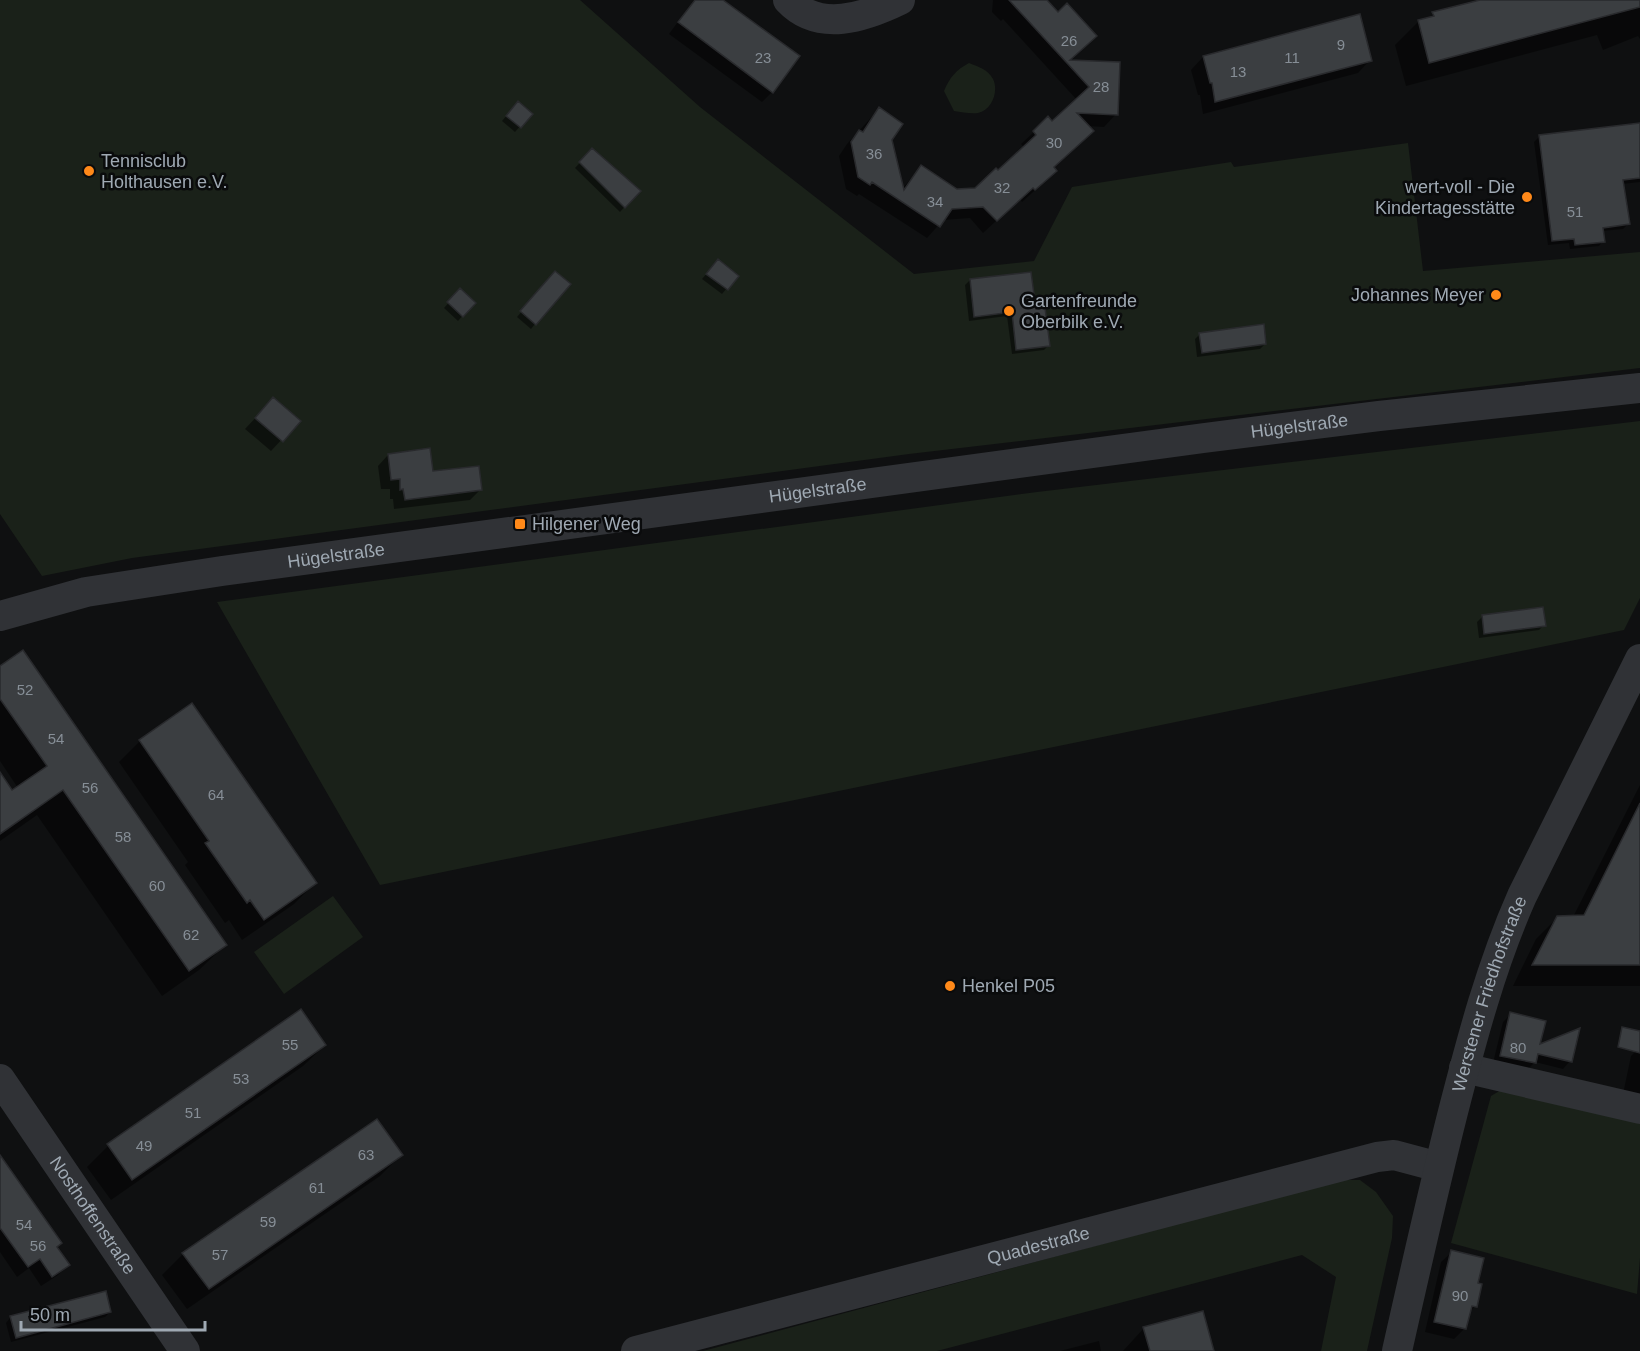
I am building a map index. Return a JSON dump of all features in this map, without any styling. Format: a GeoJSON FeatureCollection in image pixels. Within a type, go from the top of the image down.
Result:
{"type":"FeatureCollection","features":[{"type":"Feature","properties":{"kind":"street"},"geometry":{"type":"LineString","coordinates":[[788,0],[803,13],[836,20],[870,13],[900,0]]}},
{"type":"Feature","properties":{"kind":"street","name":"Hügelstraße"},"geometry":{"type":"LineString","coordinates":[[0,616],[101,589],[222,571],[1204,438],[1402,413],[1640,388]]}},
{"type":"Feature","properties":{"kind":"street","name":"Werstener Friedhofstraße"},"geometry":{"type":"LineString","coordinates":[[1397,1351],[1464,1068],[1505,934],[1640,659]]}},
{"type":"Feature","properties":{"kind":"street"},"geometry":{"type":"LineString","coordinates":[[1464,1068],[1640,1109]]}},
{"type":"Feature","properties":{"kind":"street","name":"Nosthoffenstraße"},"geometry":{"type":"LineString","coordinates":[[0,1080],[185,1351]]}},
{"type":"Feature","properties":{"kind":"street","name":"Quadestraße"},"geometry":{"type":"LineString","coordinates":[[636,1351],[1377,1157],[1394,1155],[1439,1167]]}},
{"type":"Feature","properties":{"kind":"shaded area"},"geometry":{"type":"Polygon","coordinates":[[[0,0],[580,0],[700,107],[914,274],[1034,261],[1072,187],[1231,162],[1234,167],[1408,143],[1423,271],[1640,252],[1640,368],[909,454],[132,558],[42,576],[0,514],[0,0]]]}},
{"type":"Feature","properties":{"kind":"shaded area"},"geometry":{"type":"Polygon","coordinates":[[[969,63],[985,71],[995,84],[993,99],[987,108],[978,113],[954,111],[944,91],[954,74],[969,63]]]}},
{"type":"Feature","properties":{"kind":"shaded area"},"geometry":{"type":"Polygon","coordinates":[[[1640,421],[1640,598],[1624,630],[380,885],[217,602],[1037,492],[1640,421]]]}},
{"type":"Feature","properties":{"kind":"shaded area"},"geometry":{"type":"Polygon","coordinates":[[[333,896],[363,937],[284,994],[254,952],[333,896]]]}},
{"type":"Feature","properties":{"kind":"shaded area"},"geometry":{"type":"Polygon","coordinates":[[[1501,1090],[1640,1122],[1640,1258],[1637,1294],[1451,1243],[1491,1096],[1501,1090]]]}},
{"type":"Feature","properties":{"kind":"shaded area"},"geometry":{"type":"Polygon","coordinates":[[[1341,1180],[1360,1180],[1376,1192],[1393,1216],[1392,1238],[1367,1351],[1321,1351],[1336,1277],[1302,1255],[937,1351],[703,1351],[1341,1180]]]}},
{"type":"Feature","properties":{"kind":"building"},"geometry":{"type":"Polygon","coordinates":[[[695,0],[723,0],[800,56],[773,93],[678,22],[695,0]]]}},
{"type":"Feature","properties":{"kind":"building"},"geometry":{"type":"Polygon","coordinates":[[[1009,0],[1047,0],[1058,12],[1067,3],[1097,36],[1070,60],[1120,62],[1118,115],[1077,113],[1094,131],[1054,167],[1057,171],[1035,190],[1033,188],[997,221],[983,207],[952,209],[940,227],[872,182],[870,185],[858,177],[851,142],[859,130],[863,132],[879,107],[903,124],[892,140],[904,190],[921,165],[957,189],[975,188],[996,168],[998,170],[1036,135],[1033,131],[1048,116],[1052,121],[1089,87],[1009,0]]]}},
{"type":"Feature","properties":{"kind":"building"},"geometry":{"type":"Polygon","coordinates":[[[1480,0],[1640,0],[1640,7],[1429,63],[1418,20],[1434,16],[1432,12],[1480,0]]]}},
{"type":"Feature","properties":{"kind":"building"},"geometry":{"type":"Polygon","coordinates":[[[1360,14],[1372,61],[1215,102],[1212,83],[1210,83],[1203,56],[1360,14]]]}},
{"type":"Feature","properties":{"kind":"building"},"geometry":{"type":"Polygon","coordinates":[[[518,101],[533,114],[521,128],[506,116],[518,101]]]}},
{"type":"Feature","properties":{"kind":"building"},"geometry":{"type":"Polygon","coordinates":[[[1640,123],[1640,178],[1623,180],[1630,224],[1603,228],[1605,242],[1575,245],[1574,239],[1552,241],[1539,135],[1640,123]]]}},
{"type":"Feature","properties":{"kind":"building"},"geometry":{"type":"Polygon","coordinates":[[[592,148],[641,191],[625,208],[579,162],[592,148]]]}},
{"type":"Feature","properties":{"kind":"building"},"geometry":{"type":"Polygon","coordinates":[[[718,259],[739,276],[728,290],[706,274],[718,259]]]}},
{"type":"Feature","properties":{"kind":"building"},"geometry":{"type":"Polygon","coordinates":[[[555,271],[571,284],[536,325],[520,311],[555,271]]]}},
{"type":"Feature","properties":{"kind":"building","name":"Gartenfreunde Oberbilk e.V."},"geometry":{"type":"Polygon","coordinates":[[[1031,272],[1036,309],[1045,308],[1050,346],[1016,350],[1012,312],[974,317],[970,279],[1031,272]]]}},
{"type":"Feature","properties":{"kind":"building"},"geometry":{"type":"Polygon","coordinates":[[[460,288],[476,303],[463,317],[447,302],[460,288]]]}},
{"type":"Feature","properties":{"kind":"building"},"geometry":{"type":"Polygon","coordinates":[[[1264,324],[1266,344],[1202,353],[1199,333],[1264,324]]]}},
{"type":"Feature","properties":{"kind":"building"},"geometry":{"type":"Polygon","coordinates":[[[273,397],[301,421],[283,442],[255,418],[273,397]]]}},
{"type":"Feature","properties":{"kind":"building"},"geometry":{"type":"Polygon","coordinates":[[[430,448],[433,471],[479,466],[482,490],[405,500],[403,489],[400,490],[400,479],[391,480],[388,454],[430,448]]]}},
{"type":"Feature","properties":{"kind":"building"},"geometry":{"type":"Polygon","coordinates":[[[1543,607],[1546,626],[1484,634],[1482,615],[1543,607]]]}},
{"type":"Feature","properties":{"kind":"building"},"geometry":{"type":"Polygon","coordinates":[[[23,650],[227,945],[189,971],[63,790],[0,834],[0,772],[12,790],[47,766],[0,699],[0,666],[23,650]]]}},
{"type":"Feature","properties":{"kind":"building"},"geometry":{"type":"Polygon","coordinates":[[[192,703],[317,883],[264,920],[250,900],[247,903],[205,843],[209,841],[139,740],[192,703]]]}},
{"type":"Feature","properties":{"kind":"building"},"geometry":{"type":"Polygon","coordinates":[[[1640,803],[1640,965],[1532,965],[1557,916],[1584,915],[1640,803]]]}},
{"type":"Feature","properties":{"kind":"building"},"geometry":{"type":"Polygon","coordinates":[[[301,1009],[326,1045],[132,1180],[107,1144],[301,1009]]]}},
{"type":"Feature","properties":{"kind":"building"},"geometry":{"type":"Polygon","coordinates":[[[1510,1012],[1546,1021],[1540,1044],[1580,1028],[1572,1062],[1538,1054],[1536,1063],[1500,1056],[1510,1012]]]}},
{"type":"Feature","properties":{"kind":"building"},"geometry":{"type":"Polygon","coordinates":[[[1622,1027],[1640,1031],[1640,1053],[1618,1047],[1622,1027]]]}},
{"type":"Feature","properties":{"kind":"building"},"geometry":{"type":"Polygon","coordinates":[[[377,1119],[403,1155],[209,1289],[182,1253],[377,1119]]]}},
{"type":"Feature","properties":{"kind":"building"},"geometry":{"type":"Polygon","coordinates":[[[0,1155],[62,1243],[57,1247],[70,1265],[52,1277],[40,1259],[28,1267],[0,1228],[0,1155]]]}},
{"type":"Feature","properties":{"kind":"building"},"geometry":{"type":"Polygon","coordinates":[[[1451,1250],[1484,1258],[1478,1283],[1482,1284],[1477,1307],[1472,1306],[1466,1329],[1434,1322],[1451,1250]]]}},
{"type":"Feature","properties":{"kind":"building"},"geometry":{"type":"Polygon","coordinates":[[[106,1291],[111,1312],[16,1338],[10,1316],[106,1291]]]}},
{"type":"Feature","properties":{"kind":"building"},"geometry":{"type":"Polygon","coordinates":[[[1203,1311],[1214,1351],[1150,1351],[1143,1327],[1203,1311]]]}},
{"type":"Feature","properties":{"kind":"place","name":"Tennisclub Holthausen e.V."},"geometry":{"type":"Point","coordinates":[89,171]}},
{"type":"Feature","properties":{"kind":"place","name":"wert-voll - Die Kindertagesstätte"},"geometry":{"type":"Point","coordinates":[1527,197]}},
{"type":"Feature","properties":{"kind":"place","name":"Johannes Meyer"},"geometry":{"type":"Point","coordinates":[1496,295]}},
{"type":"Feature","properties":{"kind":"place","name":"Gartenfreunde Oberbilk e.V."},"geometry":{"type":"Point","coordinates":[1009,311]}},
{"type":"Feature","properties":{"kind":"place","name":"Hilgener Weg"},"geometry":{"type":"Point","coordinates":[520,524]}},
{"type":"Feature","properties":{"kind":"place","name":"Henkel P05"},"geometry":{"type":"Point","coordinates":[950,986]}}]}
